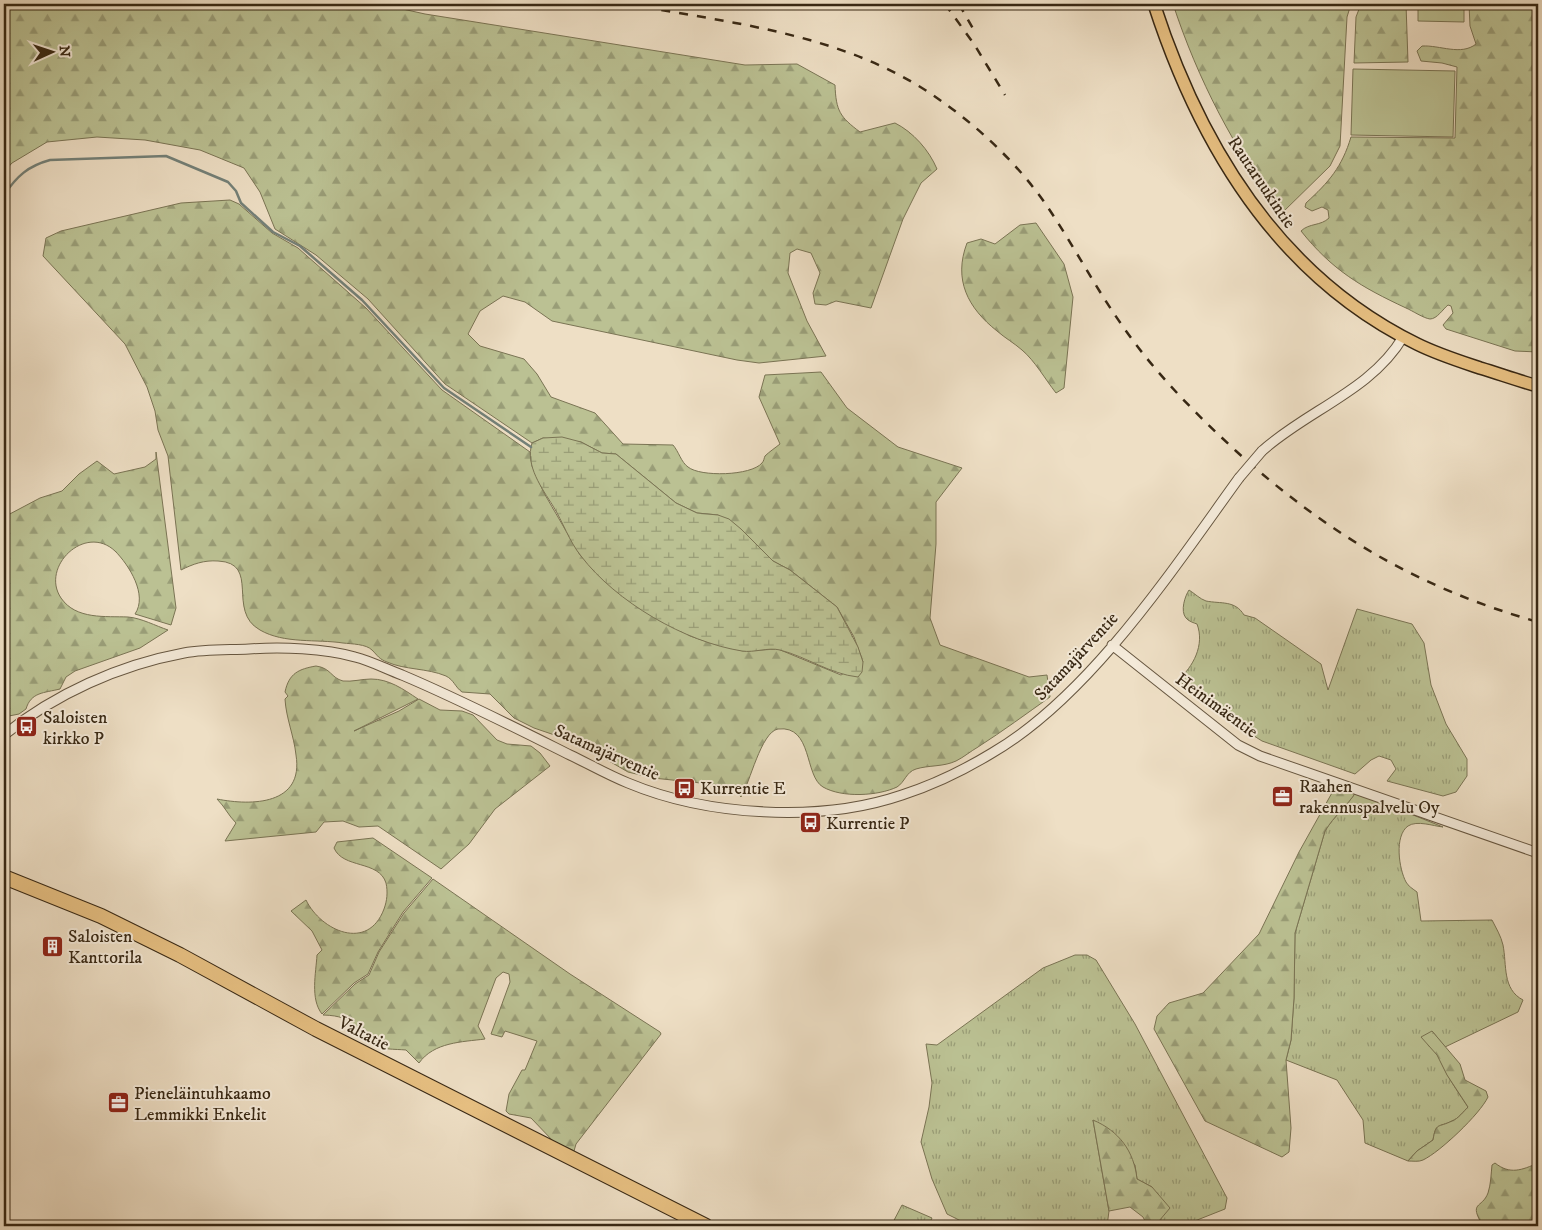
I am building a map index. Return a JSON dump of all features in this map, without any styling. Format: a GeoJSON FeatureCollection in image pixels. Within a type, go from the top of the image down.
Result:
{"type":"FeatureCollection","features":[{"type":"Feature","properties":{"kind":"highway","name":"Valtatie"},"geometry":{"type":"LineString","coordinates":[[4,877],[101,916],[180,955],[333,1038],[706,1226]]}},
{"type":"Feature","properties":{"kind":"main road","name":"Rautaruukintie"},"geometry":{"type":"LineString","coordinates":[[1154,4],[1170,49],[1198,112],[1232,176],[1257,213],[1301,263],[1334,292],[1403,337],[1470,364],[1538,386]]}},
{"type":"Feature","properties":{"kind":"street","name":"Satamajärventie"},"geometry":{"type":"LineString","coordinates":[[4,735],[43,707],[75,689],[135,666],[185,653],[284,647],[354,656],[435,689],[628,783],[667,796],[707,805],[756,811],[810,811],[849,808],[899,796],[936,782],[994,752],[1064,698],[1112,646],[1173,569],[1239,478],[1262,450],[1282,432],[1370,376],[1392,355],[1403,337]]}},
{"type":"Feature","properties":{"kind":"street","name":"Heinimäentie"},"geometry":{"type":"LineString","coordinates":[[1112,646],[1238,745],[1260,756],[1538,853]]}},
{"type":"Feature","properties":{"kind":"green space"},"geometry":{"type":"Polygon","coordinates":[[[4,4],[380,4],[425,14],[745,65],[797,64],[835,85],[840,113],[860,132],[895,123],[902,127],[920,142],[930,155],[937,169],[921,183],[903,219],[871,308],[836,301],[826,305],[815,304],[813,293],[820,273],[811,253],[797,249],[790,253],[788,273],[807,321],[826,356],[759,363],[737,360],[552,321],[525,302],[503,296],[480,311],[468,334],[480,346],[524,359],[537,374],[551,397],[595,413],[623,444],[673,445],[688,467],[714,474],[737,473],[756,467],[763,462],[765,456],[780,444],[759,397],[765,375],[821,372],[847,408],[898,447],[962,468],[936,502],[936,544],[930,618],[940,645],[1029,677],[1047,675],[1050,697],[959,759],[951,763],[913,770],[897,787],[870,794],[840,793],[823,787],[813,773],[803,743],[797,735],[789,730],[778,729],[772,732],[761,748],[741,797],[734,790],[720,785],[653,778],[628,772],[578,743],[534,728],[514,718],[490,694],[462,692],[446,676],[394,665],[382,660],[366,647],[333,642],[290,639],[260,630],[250,622],[245,611],[241,579],[238,570],[231,564],[208,561],[194,564],[181,570],[168,456],[158,430],[155,411],[147,387],[125,344],[43,256],[46,238],[61,231],[181,203],[230,200],[239,204],[272,233],[298,248],[366,308],[442,390],[530,452],[532,466],[544,493],[580,555],[667,623],[690,636],[743,651],[778,649],[841,675],[863,662],[854,637],[837,607],[790,570],[773,561],[718,515],[697,513],[676,503],[616,454],[602,453],[581,442],[543,438],[532,443],[445,384],[368,299],[316,255],[275,229],[260,192],[244,168],[200,150],[145,140],[97,137],[47,142],[12,163],[4,172],[4,4]]]}},
{"type":"Feature","properties":{"kind":"green space"},"geometry":{"type":"Polygon","coordinates":[[[1173,4],[1351,4],[1347,17],[1340,146],[1330,166],[1282,213],[1248,164],[1219,113],[1194,60],[1173,4]]]}},
{"type":"Feature","properties":{"kind":"green space"},"geometry":{"type":"Polygon","coordinates":[[[1361,4],[1406,4],[1408,62],[1354,63],[1356,17],[1361,4]]]}},
{"type":"Feature","properties":{"kind":"green space"},"geometry":{"type":"Polygon","coordinates":[[[1418,4],[1464,4],[1464,22],[1418,21],[1418,4]]]}},
{"type":"Feature","properties":{"kind":"green space"},"geometry":{"type":"Polygon","coordinates":[[[1469,4],[1538,4],[1538,352],[1515,351],[1446,329],[1443,325],[1453,313],[1451,306],[1448,305],[1433,319],[1421,316],[1361,285],[1348,276],[1324,257],[1301,231],[1329,218],[1328,210],[1322,207],[1312,211],[1305,207],[1306,203],[1339,166],[1351,137],[1455,138],[1457,67],[1421,61],[1417,51],[1422,46],[1457,50],[1476,44],[1470,26],[1469,4]]]}},
{"type":"Feature","properties":{"kind":"green space"},"geometry":{"type":"Polygon","coordinates":[[[1353,69],[1455,71],[1453,137],[1351,135],[1353,69]]]}},
{"type":"Feature","properties":{"kind":"green space"},"geometry":{"type":"Polygon","coordinates":[[[1036,223],[1064,264],[1073,297],[1064,388],[1056,393],[1027,354],[997,331],[978,313],[971,303],[963,281],[963,256],[967,243],[981,239],[995,244],[1020,225],[1036,223]]]}},
{"type":"Feature","properties":{"kind":"green space"},"geometry":{"type":"Polygon","coordinates":[[[562,437],[581,442],[602,453],[616,454],[676,503],[697,513],[718,515],[729,519],[773,561],[790,570],[837,607],[858,647],[863,662],[862,672],[858,677],[848,675],[780,650],[742,651],[720,646],[675,629],[632,604],[596,573],[581,556],[536,476],[530,452],[532,443],[543,438],[562,437]]]}},
{"type":"Feature","properties":{"kind":"green space"},"geometry":{"type":"Polygon","coordinates":[[[156,452],[176,608],[171,625],[135,614],[139,598],[138,589],[131,572],[115,551],[103,544],[91,542],[79,545],[69,552],[61,562],[56,574],[56,586],[61,598],[67,605],[83,613],[143,620],[168,630],[140,648],[75,671],[66,677],[60,689],[35,696],[28,703],[26,709],[19,714],[4,717],[4,497],[6,516],[40,498],[62,491],[79,474],[97,461],[114,474],[145,467],[156,459],[156,452]]]}},
{"type":"Feature","properties":{"kind":"green space"},"geometry":{"type":"Polygon","coordinates":[[[1189,590],[1206,601],[1236,607],[1244,615],[1255,618],[1321,664],[1328,690],[1357,609],[1412,624],[1424,643],[1431,685],[1446,724],[1467,759],[1467,776],[1456,792],[1443,796],[1387,781],[1396,769],[1391,760],[1379,756],[1371,760],[1355,774],[1262,741],[1226,718],[1178,680],[1193,662],[1200,640],[1197,624],[1187,619],[1183,612],[1189,590]]]}},
{"type":"Feature","properties":{"kind":"green space"},"geometry":{"type":"Polygon","coordinates":[[[316,666],[325,669],[343,681],[378,679],[396,685],[418,699],[354,731],[399,711],[419,699],[440,710],[462,711],[473,715],[497,740],[507,744],[531,746],[540,753],[550,766],[495,809],[469,844],[441,869],[378,826],[359,827],[343,821],[324,822],[316,832],[225,841],[236,823],[217,799],[245,802],[259,801],[284,793],[292,784],[296,772],[296,755],[285,699],[288,696],[285,692],[292,676],[300,671],[316,666]]]}},
{"type":"Feature","properties":{"kind":"green space"},"geometry":{"type":"Polygon","coordinates":[[[1333,791],[1356,792],[1325,831],[1295,933],[1294,998],[1291,1040],[1286,1060],[1291,1128],[1289,1152],[1282,1157],[1205,1121],[1154,1029],[1157,1016],[1169,1003],[1203,993],[1259,934],[1299,852],[1333,791]]]}},
{"type":"Feature","properties":{"kind":"green space"},"geometry":{"type":"Polygon","coordinates":[[[1356,792],[1443,827],[1420,823],[1412,824],[1404,831],[1399,845],[1401,869],[1407,883],[1417,892],[1421,921],[1492,920],[1503,945],[1508,983],[1516,995],[1523,1000],[1518,1012],[1445,1047],[1432,1031],[1441,1062],[1450,1080],[1468,1107],[1456,1119],[1438,1126],[1433,1140],[1417,1151],[1408,1161],[1365,1143],[1363,1120],[1337,1080],[1286,1060],[1291,1040],[1294,998],[1295,933],[1325,831],[1356,792]]]}},
{"type":"Feature","properties":{"kind":"green space"},"geometry":{"type":"Polygon","coordinates":[[[373,838],[432,878],[403,912],[378,952],[368,974],[354,983],[322,1014],[316,1001],[315,986],[317,955],[322,950],[312,931],[291,911],[306,900],[322,921],[333,928],[345,932],[356,933],[367,930],[377,922],[384,909],[387,896],[386,883],[382,876],[369,867],[345,859],[334,848],[337,842],[373,838]]]}},
{"type":"Feature","properties":{"kind":"green space"},"geometry":{"type":"Polygon","coordinates":[[[433,879],[570,974],[660,1032],[661,1034],[576,1144],[574,1151],[553,1141],[531,1118],[509,1114],[506,1111],[509,1094],[522,1070],[525,1070],[537,1041],[505,1031],[502,1037],[491,1034],[510,982],[509,974],[503,972],[496,978],[478,1026],[485,1039],[458,1042],[440,1047],[425,1056],[419,1063],[406,1050],[384,1048],[371,1044],[348,1021],[342,1018],[323,1015],[355,984],[369,975],[379,952],[404,913],[433,879]]]}},
{"type":"Feature","properties":{"kind":"green space"},"geometry":{"type":"Polygon","coordinates":[[[1075,955],[1087,955],[1096,960],[1135,1024],[1227,1198],[1225,1209],[1182,1226],[1147,1226],[1160,1219],[1152,1187],[1137,1179],[1135,1165],[1093,1120],[1109,1211],[1107,1226],[971,1226],[947,1214],[932,1179],[921,1142],[932,1083],[926,1044],[937,1045],[1043,968],[1075,955]]]}},
{"type":"Feature","properties":{"kind":"green space"},"geometry":{"type":"Polygon","coordinates":[[[1432,1031],[1460,1064],[1465,1080],[1486,1091],[1488,1097],[1477,1113],[1439,1149],[1421,1161],[1408,1161],[1417,1151],[1433,1140],[1438,1126],[1456,1119],[1468,1107],[1447,1075],[1437,1055],[1421,1037],[1432,1031]]]}},
{"type":"Feature","properties":{"kind":"green space"},"geometry":{"type":"Polygon","coordinates":[[[1093,1120],[1118,1136],[1133,1160],[1137,1179],[1152,1187],[1170,1208],[1159,1221],[1147,1225],[1143,1217],[1130,1207],[1109,1211],[1093,1120]]]}},
{"type":"Feature","properties":{"kind":"green space"},"geometry":{"type":"Polygon","coordinates":[[[1495,1163],[1506,1169],[1516,1170],[1538,1163],[1538,1226],[1483,1226],[1476,1209],[1488,1193],[1492,1165],[1495,1163]]]}},
{"type":"Feature","properties":{"kind":"green space"},"geometry":{"type":"Polygon","coordinates":[[[902,1205],[932,1218],[928,1226],[891,1226],[902,1205]]]}},
{"type":"Feature","properties":{"kind":"waterway"},"geometry":{"type":"LineString","coordinates":[[4,195],[14,182],[29,169],[50,160],[166,156],[228,182],[236,191],[241,203],[273,232],[300,246],[362,300],[444,388],[531,447]]}},
{"type":"Feature","properties":{"kind":"railway"},"geometry":{"type":"LineString","coordinates":[[626,4],[747,25],[827,45],[865,59],[902,76],[937,98],[968,121],[1011,161],[1047,206],[1104,298],[1136,345],[1206,422],[1270,481],[1340,533],[1414,575],[1453,593],[1538,622]]}},
{"type":"Feature","properties":{"kind":"railway"},"geometry":{"type":"LineString","coordinates":[[945,4],[974,44],[1005,95]]}},
{"type":"Feature","properties":{"kind":"railway"},"geometry":{"type":"LineString","coordinates":[[959,4],[976,34]]}},
{"type":"Feature","properties":{"kind":"place","name":"Saloisten kirkko P"},"geometry":{"type":"Point","coordinates":[27,727]}},
{"type":"Feature","properties":{"kind":"place","name":"Kurrentie E"},"geometry":{"type":"Point","coordinates":[684,788]}},
{"type":"Feature","properties":{"kind":"place","name":"Raahen rakennuspalvelu Oy"},"geometry":{"type":"Point","coordinates":[1283,796]}},
{"type":"Feature","properties":{"kind":"place","name":"Kurrentie P"},"geometry":{"type":"Point","coordinates":[810,823]}},
{"type":"Feature","properties":{"kind":"place","name":"Saloisten Kanttorila"},"geometry":{"type":"Point","coordinates":[52,946]}},
{"type":"Feature","properties":{"kind":"place","name":"Pieneläintuhkaamo Lemmikki Enkelit"},"geometry":{"type":"Point","coordinates":[118,1103]}}]}
